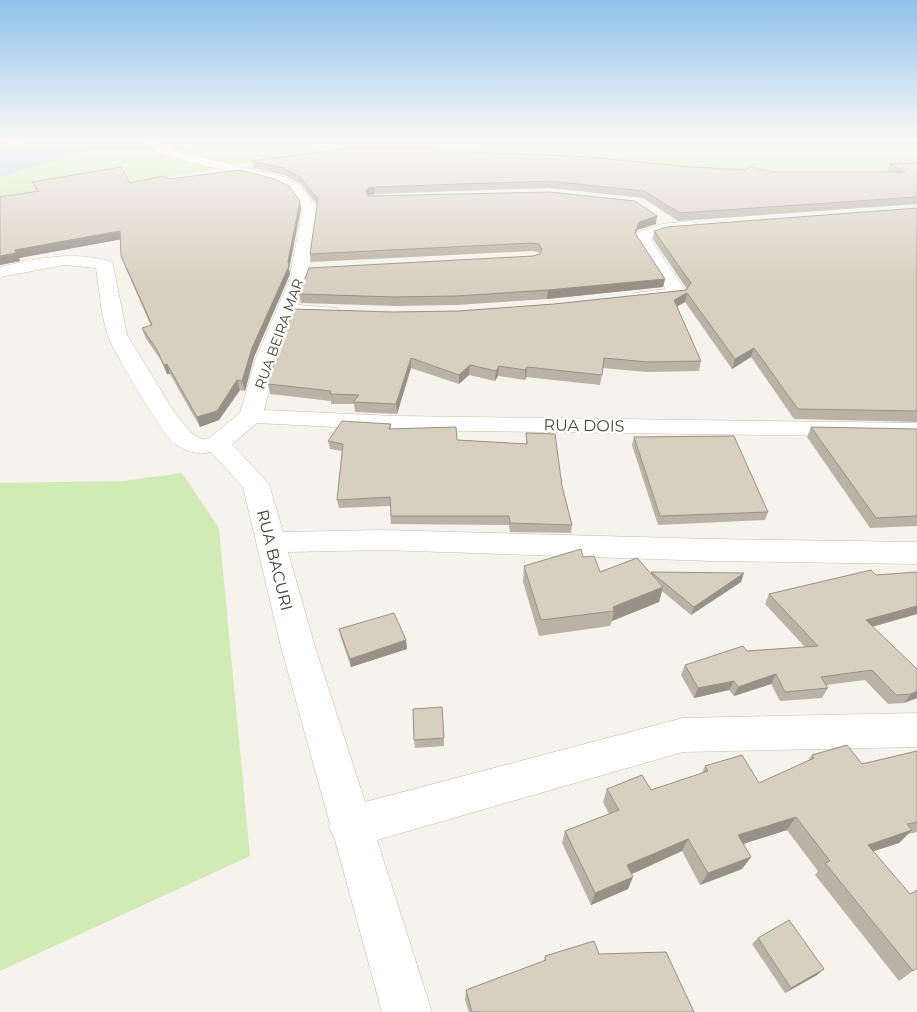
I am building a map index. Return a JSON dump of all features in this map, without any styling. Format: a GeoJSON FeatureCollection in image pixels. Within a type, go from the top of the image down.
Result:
{"type":"FeatureCollection","features":[{"type":"Feature","properties":{"kind":"street","name":"RUA BEIRA MAR"},"geometry":{"type":"LineString","coordinates":[[251,416],[267,358],[301,274],[300,270],[310,208],[294,188]]}},
{"type":"Feature","properties":{"kind":"street"},"geometry":{"type":"LineString","coordinates":[[659,218],[675,228]]}},
{"type":"Feature","properties":{"kind":"street"},"geometry":{"type":"LineString","coordinates":[[621,299],[678,293],[643,240],[644,235],[675,228],[703,225]]}},
{"type":"Feature","properties":{"kind":"street"},"geometry":{"type":"LineString","coordinates":[[0,272],[69,260],[90,260],[104,265],[117,335],[163,413],[182,438],[199,447],[218,444],[251,416]]}},
{"type":"Feature","properties":{"kind":"street"},"geometry":{"type":"LineString","coordinates":[[300,270],[318,269]]}},
{"type":"Feature","properties":{"kind":"street"},"geometry":{"type":"LineString","coordinates":[[287,310],[352,312]]}},
{"type":"Feature","properties":{"kind":"street","name":"RUA DOIS"},"geometry":{"type":"LineString","coordinates":[[251,416],[395,423],[917,430]]}},
{"type":"Feature","properties":{"kind":"street","name":"RUA BACURI"},"geometry":{"type":"LineString","coordinates":[[218,444],[256,484],[298,647],[350,827],[407,1012]]}},
{"type":"Feature","properties":{"kind":"street"},"geometry":{"type":"LineString","coordinates":[[271,542],[383,540],[712,550],[917,553]]}},
{"type":"Feature","properties":{"kind":"street"},"geometry":{"type":"LineString","coordinates":[[350,827],[683,734],[917,730]]}},
{"type":"Feature","properties":{"kind":"green space"},"geometry":{"type":"Polygon","coordinates":[[[0,188],[111,188],[69,196],[0,220],[0,188]]]}},
{"type":"Feature","properties":{"kind":"green space"},"geometry":{"type":"Polygon","coordinates":[[[182,473],[219,528],[250,856],[0,971],[0,483],[123,481],[182,473]]]}},
{"type":"Feature","properties":{"kind":"building"},"geometry":{"type":"Polygon","coordinates":[[[37,188],[291,188],[300,201],[288,261],[289,266],[252,348],[242,381],[237,380],[217,411],[197,417],[167,364],[164,365],[157,350],[142,328],[152,325],[121,256],[120,231],[15,250],[16,253],[0,256],[0,197],[39,191],[37,188]]]}},
{"type":"Feature","properties":{"kind":"building"},"geometry":{"type":"Polygon","coordinates":[[[309,188],[369,188],[366,191],[368,196],[550,192],[635,201],[657,216],[639,222],[635,233],[665,279],[457,296],[394,297],[299,294],[309,268],[533,256],[540,254],[542,249],[539,244],[532,243],[310,254],[318,199],[309,188]]]}},
{"type":"Feature","properties":{"kind":"building"},"geometry":{"type":"Polygon","coordinates":[[[618,188],[917,188],[917,197],[680,213],[644,191],[618,188]]]}},
{"type":"Feature","properties":{"kind":"building"},"geometry":{"type":"Polygon","coordinates":[[[917,208],[917,411],[798,409],[754,348],[735,359],[687,293],[674,300],[701,361],[648,362],[604,358],[602,375],[527,367],[525,370],[499,366],[496,371],[470,365],[459,375],[411,358],[396,404],[353,402],[359,395],[330,394],[331,391],[268,384],[278,349],[294,309],[393,312],[459,311],[554,304],[686,290],[691,283],[654,231],[666,227],[917,208]]]}},
{"type":"Feature","properties":{"kind":"building"},"geometry":{"type":"Polygon","coordinates":[[[342,421],[391,424],[389,429],[456,427],[457,440],[527,444],[526,433],[555,434],[562,486],[572,525],[510,523],[509,516],[391,516],[390,497],[337,500],[343,444],[328,441],[342,421]]]}},
{"type":"Feature","properties":{"kind":"building"},"geometry":{"type":"Polygon","coordinates":[[[811,427],[917,429],[917,516],[876,518],[811,427]]]}},
{"type":"Feature","properties":{"kind":"building"},"geometry":{"type":"Polygon","coordinates":[[[734,436],[768,512],[660,516],[634,437],[734,436]]]}},
{"type":"Feature","properties":{"kind":"building"},"geometry":{"type":"Polygon","coordinates":[[[581,549],[583,557],[594,556],[600,572],[637,558],[663,587],[613,607],[614,611],[541,620],[524,566],[581,549]]]}},
{"type":"Feature","properties":{"kind":"building"},"geometry":{"type":"Polygon","coordinates":[[[871,570],[876,575],[917,572],[917,606],[866,620],[917,669],[917,691],[911,694],[896,695],[872,670],[821,677],[828,688],[785,692],[776,674],[738,687],[734,681],[698,688],[685,665],[743,646],[747,651],[818,646],[769,594],[871,570]]]}},
{"type":"Feature","properties":{"kind":"building"},"geometry":{"type":"Polygon","coordinates":[[[651,572],[744,573],[694,607],[651,572]]]}},
{"type":"Feature","properties":{"kind":"building"},"geometry":{"type":"Polygon","coordinates":[[[394,613],[406,640],[350,659],[339,629],[394,613]]]}},
{"type":"Feature","properties":{"kind":"building"},"geometry":{"type":"Polygon","coordinates":[[[442,707],[444,738],[414,740],[413,709],[442,707]]]}},
{"type":"Feature","properties":{"kind":"building"},"geometry":{"type":"Polygon","coordinates":[[[847,745],[862,764],[917,751],[917,822],[907,824],[912,830],[868,845],[910,894],[917,890],[917,968],[913,971],[825,863],[830,861],[796,817],[738,835],[751,857],[708,873],[688,839],[627,865],[633,877],[595,893],[565,831],[619,810],[607,789],[642,775],[651,790],[708,771],[705,766],[742,755],[759,783],[814,758],[812,755],[847,745]]]}},
{"type":"Feature","properties":{"kind":"building"},"geometry":{"type":"Polygon","coordinates":[[[789,920],[824,969],[791,988],[758,938],[789,920]]]}},
{"type":"Feature","properties":{"kind":"building"},"geometry":{"type":"Polygon","coordinates":[[[594,941],[599,954],[666,952],[694,1012],[472,1012],[466,990],[546,960],[545,956],[594,941]]]}}]}
